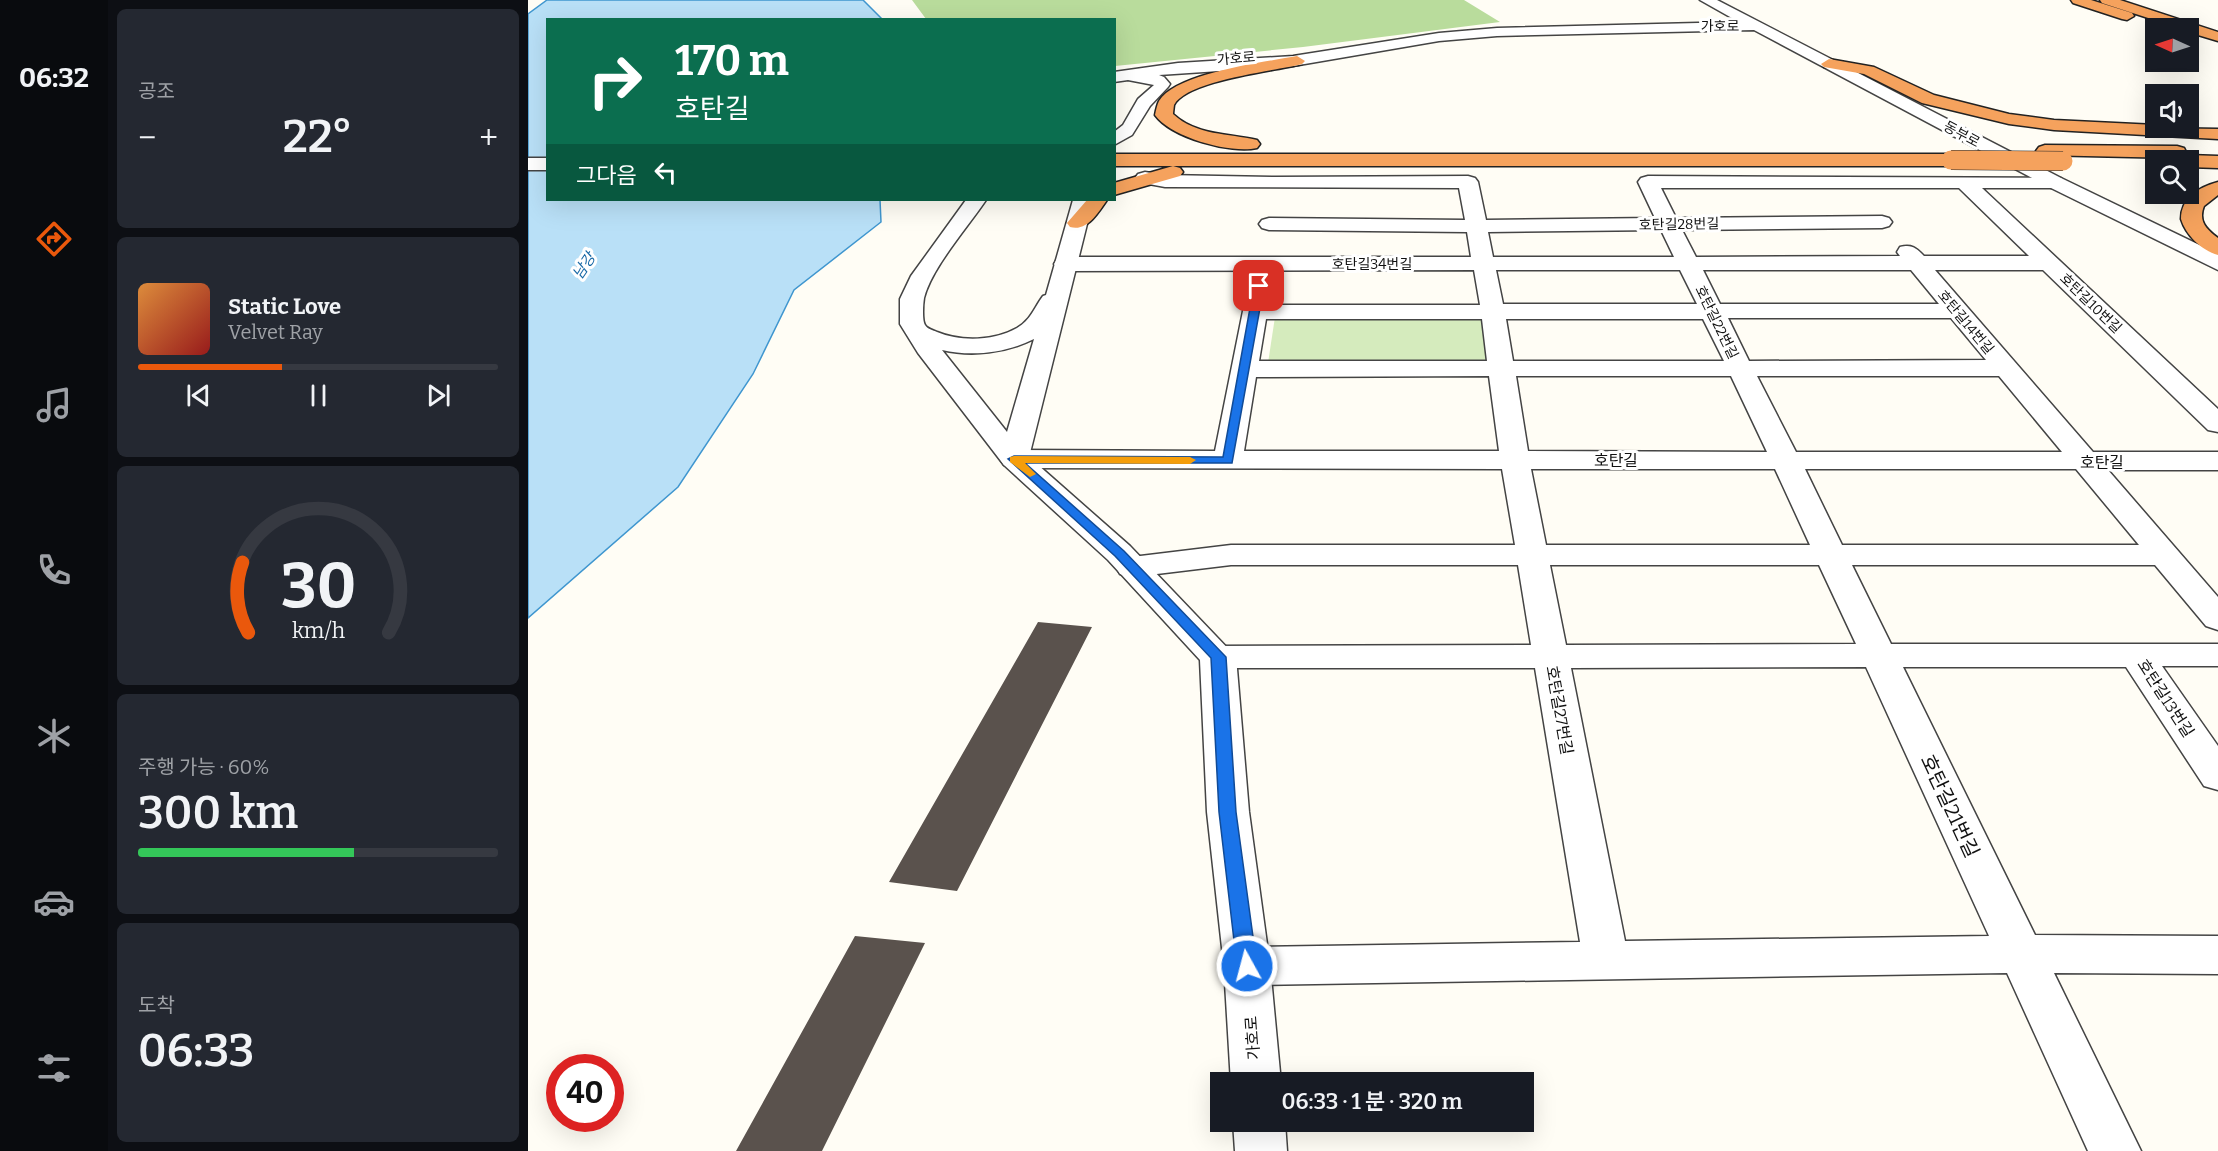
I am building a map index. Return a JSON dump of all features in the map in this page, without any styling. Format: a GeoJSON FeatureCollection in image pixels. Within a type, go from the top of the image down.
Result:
{"type":"FeatureCollection","features":[{"type":"Feature","properties":{"kind":"highway"},"geometry":{"type":"LineString","coordinates":[[2078,0],[2145,22]]}},
{"type":"Feature","properties":{"kind":"highway"},"geometry":{"type":"LineString","coordinates":[[2107,0],[2218,37]]}},
{"type":"Feature","properties":{"kind":"highway"},"geometry":{"type":"LineString","coordinates":[[2151,0],[2200,16]]}},
{"type":"Feature","properties":{"kind":"highway"},"geometry":{"type":"LineString","coordinates":[[2199,40],[2218,46]]}},
{"type":"Feature","properties":{"kind":"highway"},"geometry":{"type":"LineString","coordinates":[[1297,61],[1198,83],[1178,92],[1166,103],[1164,116],[1172,125],[1189,133],[1220,139],[1415,156]]}},
{"type":"Feature","properties":{"kind":"highway"},"geometry":{"type":"LineString","coordinates":[[1829,64],[1868,70],[1928,99],[2009,119],[2054,125],[2218,134]]}},
{"type":"Feature","properties":{"kind":"highway"},"geometry":{"type":"LineString","coordinates":[[1116,152],[1415,156]]}},
{"type":"Feature","properties":{"kind":"highway"},"geometry":{"type":"LineString","coordinates":[[1116,160],[1415,156],[1943,155],[2045,152],[2218,153]]}},
{"type":"Feature","properties":{"kind":"highway"},"geometry":{"type":"LineString","coordinates":[[1943,155],[2063,161],[2145,161]]}},
{"type":"Feature","properties":{"kind":"highway"},"geometry":{"type":"LineString","coordinates":[[1116,188],[1145,178],[1211,166],[1415,156]]}},
{"type":"Feature","properties":{"kind":"highway"},"geometry":{"type":"LineString","coordinates":[[2199,161],[2218,162]]}},
{"type":"Feature","properties":{"kind":"highway"},"geometry":{"type":"LineString","coordinates":[[2218,189],[2199,197],[2192,206],[2190,216],[2198,232],[2218,248]]}},
{"type":"Feature","properties":{"kind":"highway"},"geometry":{"type":"LineString","coordinates":[[1080,211],[1095,201]]}},
{"type":"Feature","properties":{"kind":"street","name":"동부로"},"geometry":{"type":"LineString","coordinates":[[1708,0],[2054,182],[2218,263]]}},
{"type":"Feature","properties":{"kind":"street"},"geometry":{"type":"LineString","coordinates":[[1686,27],[1713,19],[1718,15],[1708,0]]}},
{"type":"Feature","properties":{"kind":"street","name":"가호로"},"geometry":{"type":"LineString","coordinates":[[1116,76],[1297,61],[1448,36],[1528,30],[1756,26]]}},
{"type":"Feature","properties":{"kind":"street"},"geometry":{"type":"LineString","coordinates":[[1686,27],[1742,33],[1798,48]]}},
{"type":"Feature","properties":{"kind":"street","name":"가호로"},"geometry":{"type":"LineString","coordinates":[[1116,76],[1182,63],[1298,52],[1434,33],[1503,28],[1686,27]]}},
{"type":"Feature","properties":{"kind":"street"},"geometry":{"type":"LineString","coordinates":[[1116,139],[1128,132],[1142,104],[1160,90],[1193,77],[1363,43]]}},
{"type":"Feature","properties":{"kind":"street"},"geometry":{"type":"LineString","coordinates":[[1116,76],[1158,80],[1162,84],[1160,90]]}},
{"type":"Feature","properties":{"kind":"street"},"geometry":{"type":"LineString","coordinates":[[528,155],[546,155]]}},
{"type":"Feature","properties":{"kind":"street"},"geometry":{"type":"LineString","coordinates":[[528,164],[546,164]]}},
{"type":"Feature","properties":{"kind":"street"},"geometry":{"type":"LineString","coordinates":[[1145,178],[1165,181],[1276,183],[1468,182],[1493,313],[1515,460]]}},
{"type":"Feature","properties":{"kind":"street","name":"호탄길22번길"},"geometry":{"type":"LineString","coordinates":[[1786,461],[1648,182],[1848,182]]}},
{"type":"Feature","properties":{"kind":"street"},"geometry":{"type":"LineString","coordinates":[[1848,182],[2054,182]]}},
{"type":"Feature","properties":{"kind":"street","name":"호탄길14번길"},"geometry":{"type":"LineString","coordinates":[[1848,182],[2084,462]]}},
{"type":"Feature","properties":{"kind":"street","name":"호탄길10번길"},"geometry":{"type":"LineString","coordinates":[[1964,182],[2218,424]]}},
{"type":"Feature","properties":{"kind":"street"},"geometry":{"type":"LineString","coordinates":[[1228,460],[1256,312],[1276,183]]}},
{"type":"Feature","properties":{"kind":"street"},"geometry":{"type":"LineString","coordinates":[[975,201],[922,276],[912,299],[912,324],[1014,459],[1132,567],[1218,657],[2136,655]]}},
{"type":"Feature","properties":{"kind":"street"},"geometry":{"type":"LineString","coordinates":[[1014,459],[1080,211]]}},
{"type":"Feature","properties":{"kind":"street","name":"호탄길28번길"},"geometry":{"type":"LineString","coordinates":[[1269,224],[1475,226],[1882,222]]}},
{"type":"Feature","properties":{"kind":"street"},"geometry":{"type":"LineString","coordinates":[[1482,263],[2048,263]]}},
{"type":"Feature","properties":{"kind":"street","name":"호탄길34번길"},"geometry":{"type":"LineString","coordinates":[[1063,274],[1262,264],[1482,263]]}},
{"type":"Feature","properties":{"kind":"street"},"geometry":{"type":"LineString","coordinates":[[918,333],[943,343],[969,346],[1000,343],[1023,335],[1038,325],[1063,274]]}},
{"type":"Feature","properties":{"kind":"street"},"geometry":{"type":"LineString","coordinates":[[1256,312],[1957,311]]}},
{"type":"Feature","properties":{"kind":"street"},"geometry":{"type":"LineString","coordinates":[[1245,369],[2005,368]]}},
{"type":"Feature","properties":{"kind":"street","name":"호탄길"},"geometry":{"type":"LineString","coordinates":[[1014,459],[2218,461]]}},
{"type":"Feature","properties":{"kind":"street","name":"호탄길27번길"},"geometry":{"type":"LineString","coordinates":[[1515,460],[1605,961]]}},
{"type":"Feature","properties":{"kind":"street","name":"호탄길21번길"},"geometry":{"type":"LineString","coordinates":[[1786,461],[2019,954],[2115,1151]]}},
{"type":"Feature","properties":{"kind":"street"},"geometry":{"type":"LineString","coordinates":[[2084,462],[2218,619]]}},
{"type":"Feature","properties":{"kind":"street"},"geometry":{"type":"LineString","coordinates":[[1132,567],[1231,555],[1532,553],[2163,555]]}},
{"type":"Feature","properties":{"kind":"street","name":"호탄길13번길"},"geometry":{"type":"LineString","coordinates":[[2136,655],[2218,655]]}},
{"type":"Feature","properties":{"kind":"street","name":"호탄길13번길"},"geometry":{"type":"LineString","coordinates":[[2136,655],[2218,776]]}},
{"type":"Feature","properties":{"kind":"street","name":"가호로"},"geometry":{"type":"LineString","coordinates":[[1218,657],[1228,812],[1247,966],[1255,1072]]}},
{"type":"Feature","properties":{"kind":"street"},"geometry":{"type":"LineString","coordinates":[[1247,966],[2019,954],[2218,955]]}},
{"type":"Feature","properties":{"kind":"street"},"geometry":{"type":"LineString","coordinates":[[1260,1132],[1261,1151]]}},
{"type":"Feature","properties":{"kind":"green space"},"geometry":{"type":"Polygon","coordinates":[[[912,0],[1464,0],[1500,22],[1303,47],[1116,66],[1116,18],[925,18],[912,0]]]}},
{"type":"Feature","properties":{"kind":"green space"},"geometry":{"type":"Polygon","coordinates":[[[1275,317],[1483,317],[1490,363],[1268,363],[1275,317]]]}},
{"type":"Feature","properties":{"kind":"water","name":"남강"},"geometry":{"type":"Polygon","coordinates":[[[547,0],[863,0],[881,18],[546,18],[546,201],[880,201],[881,222],[794,290],[753,374],[678,487],[528,618],[528,14],[547,0]]]}},
{"type":"Feature","properties":{"kind":"building"},"geometry":{"type":"Polygon","coordinates":[[[1038,622],[1092,627],[957,891],[889,882],[1038,622]]]}},
{"type":"Feature","properties":{"kind":"building"},"geometry":{"type":"Polygon","coordinates":[[[855,936],[925,943],[822,1151],[736,1151],[855,936]]]}},
{"type":"Feature","properties":{"kind":"slow traffic"},"geometry":{"type":"LineString","coordinates":[[1030,474],[1014,459],[1190,460]]}},
{"type":"Feature","properties":{"kind":"route"},"geometry":{"type":"LineString","coordinates":[[1247,966],[1228,812],[1218,657],[1119,553],[1014,459],[1228,460],[1257,308],[1259,286]]}}]}
